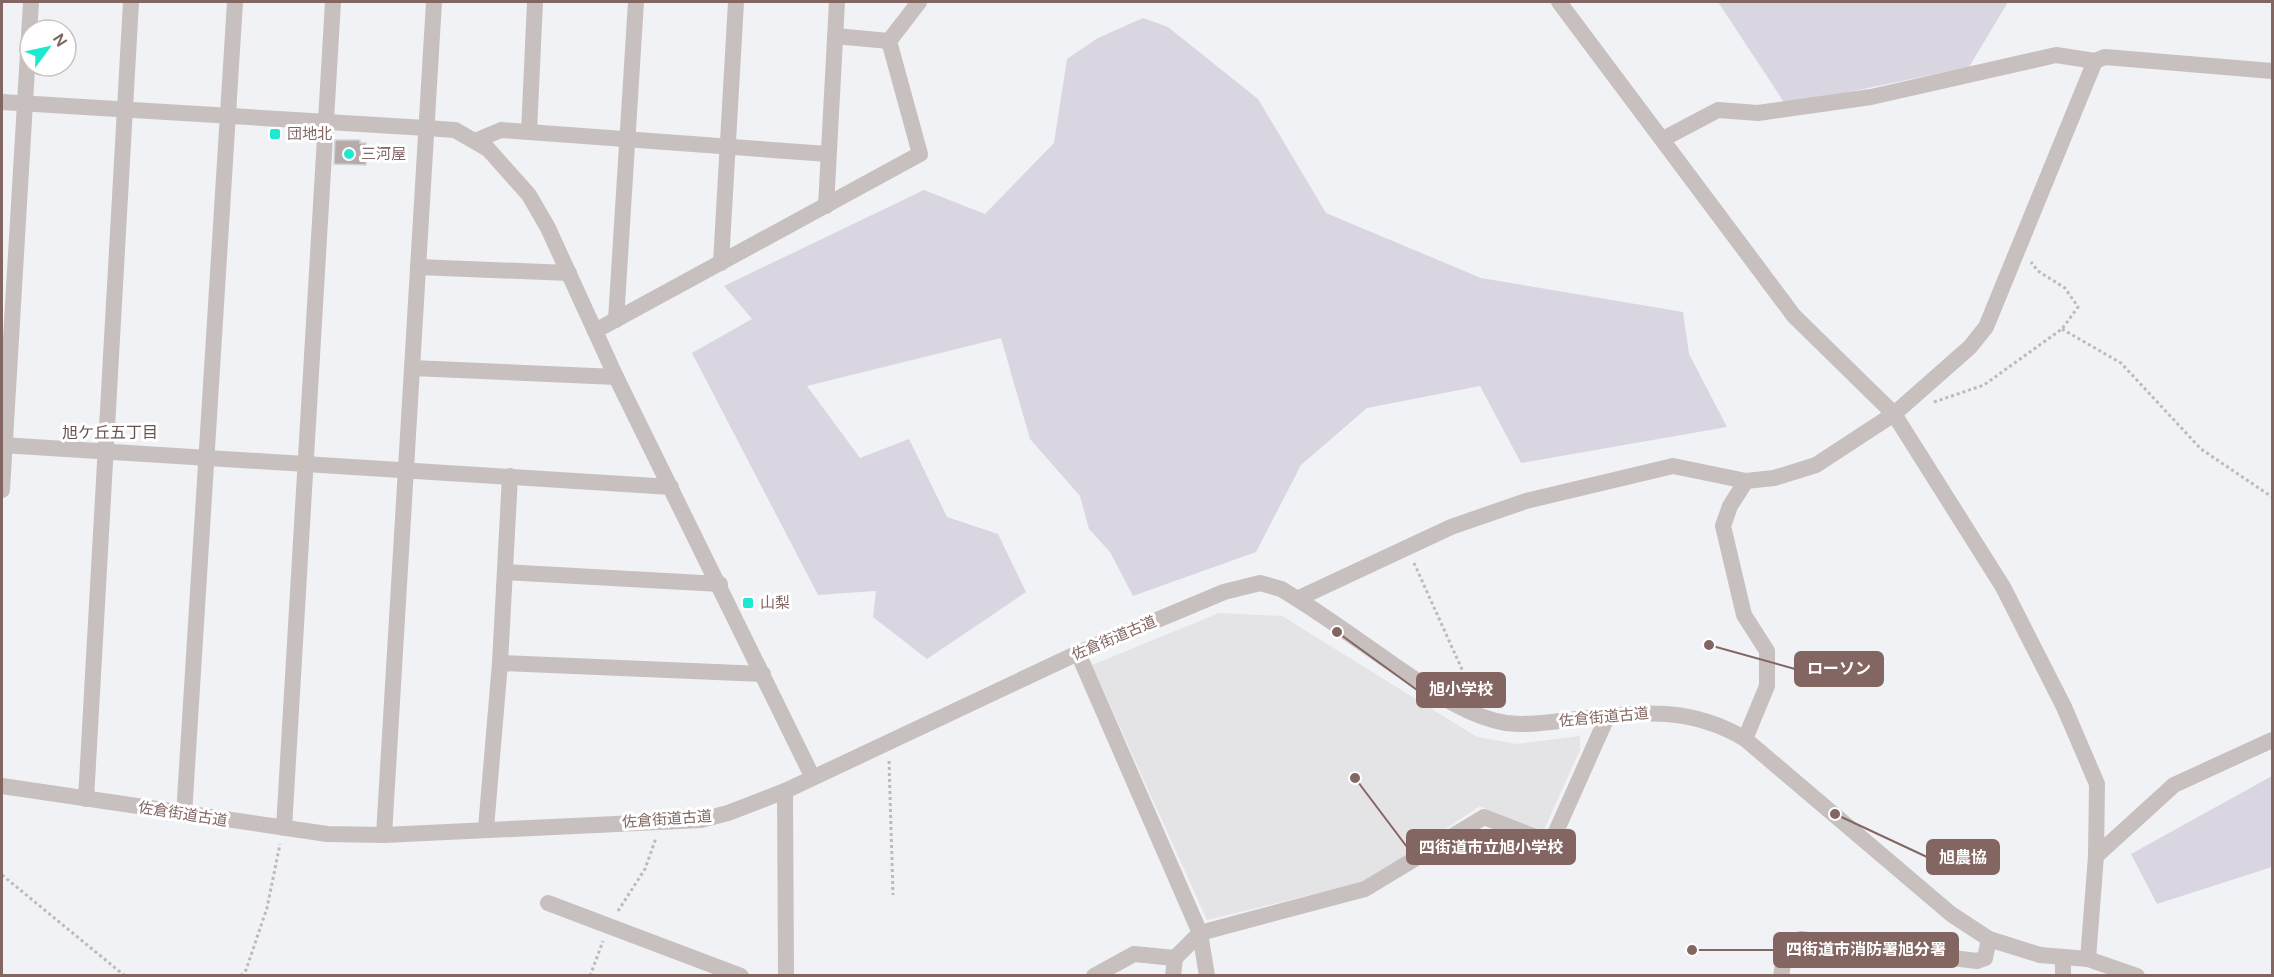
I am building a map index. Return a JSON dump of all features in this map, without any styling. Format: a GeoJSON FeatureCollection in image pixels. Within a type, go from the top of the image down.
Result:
{"type":"FeatureCollection","features":[{"type":"Feature","properties":{"kind":"street"},"geometry":{"type":"LineString","coordinates":[[2,490],[31,2]]}},
{"type":"Feature","properties":{"kind":"street"},"geometry":{"type":"LineString","coordinates":[[86,799],[131,2]]}},
{"type":"Feature","properties":{"kind":"street"},"geometry":{"type":"LineString","coordinates":[[184,815],[235,2]]}},
{"type":"Feature","properties":{"kind":"street"},"geometry":{"type":"LineString","coordinates":[[284,828],[333,2]]}},
{"type":"Feature","properties":{"kind":"street"},"geometry":{"type":"LineString","coordinates":[[384,835],[434,2]]}},
{"type":"Feature","properties":{"kind":"street"},"geometry":{"type":"LineString","coordinates":[[529,132],[536,2]]}},
{"type":"Feature","properties":{"kind":"street"},"geometry":{"type":"LineString","coordinates":[[616,320],[636,2]]}},
{"type":"Feature","properties":{"kind":"street"},"geometry":{"type":"LineString","coordinates":[[721,263],[736,2]]}},
{"type":"Feature","properties":{"kind":"street"},"geometry":{"type":"LineString","coordinates":[[825,206],[837,2]]}},
{"type":"Feature","properties":{"kind":"street"},"geometry":{"type":"LineString","coordinates":[[889,41],[919,2]]}},
{"type":"Feature","properties":{"kind":"street"},"geometry":{"type":"LineString","coordinates":[[1559,2],[1794,316],[1894,414],[2003,587],[2064,707],[2097,783],[2096,856],[2088,960]]}},
{"type":"Feature","properties":{"kind":"street"},"geometry":{"type":"LineString","coordinates":[[835,36],[889,41]]}},
{"type":"Feature","properties":{"kind":"street"},"geometry":{"type":"LineString","coordinates":[[595,331],[920,154],[889,41]]}},
{"type":"Feature","properties":{"kind":"street"},"geometry":{"type":"LineString","coordinates":[[1662,139],[1718,110],[1758,113],[1871,97],[2056,55],[2095,61],[2105,57],[2272,71]]}},
{"type":"Feature","properties":{"kind":"street"},"geometry":{"type":"LineString","coordinates":[[1298,599],[1451,527],[1526,501],[1673,466],[1746,481],[1774,478],[1816,465],[1894,414],[1956,360],[1986,327],[2095,61]]}},
{"type":"Feature","properties":{"kind":"street"},"geometry":{"type":"LineString","coordinates":[[2,102],[455,130],[488,149],[529,195],[548,228],[616,377],[720,584],[812,776]]}},
{"type":"Feature","properties":{"kind":"street"},"geometry":{"type":"LineString","coordinates":[[475,141],[501,130],[828,154]]}},
{"type":"Feature","properties":{"kind":"street"},"geometry":{"type":"LineString","coordinates":[[418,267],[569,273]]}},
{"type":"Feature","properties":{"kind":"street"},"geometry":{"type":"LineString","coordinates":[[412,368],[616,377]]}},
{"type":"Feature","properties":{"kind":"street"},"geometry":{"type":"LineString","coordinates":[[3,445],[671,487]]}},
{"type":"Feature","properties":{"kind":"street"},"geometry":{"type":"LineString","coordinates":[[486,828],[500,663],[510,476]]}},
{"type":"Feature","properties":{"kind":"street"},"geometry":{"type":"LineString","coordinates":[[1745,739],[1767,686],[1767,651],[1744,615],[1723,526],[1730,506],[1746,481]]}},
{"type":"Feature","properties":{"kind":"street"},"geometry":{"type":"LineString","coordinates":[[505,572],[720,584]]}},
{"type":"Feature","properties":{"kind":"street","name":"佐倉街道古道"},"geometry":{"type":"LineString","coordinates":[[2,786],[184,815],[327,834],[384,835],[486,828],[701,820],[728,813],[785,791],[812,776],[1078,653],[1242,586],[1260,583],[1281,589],[1298,599],[1434,693],[1486,718],[1508,723],[1534,723],[1657,712],[1680,714],[1724,726],[1745,739],[1951,914],[1989,939],[2040,955],[2088,960],[2137,975]]}},
{"type":"Feature","properties":{"kind":"street"},"geometry":{"type":"LineString","coordinates":[[1078,653],[1200,933],[1208,975]]}},
{"type":"Feature","properties":{"kind":"street"},"geometry":{"type":"LineString","coordinates":[[500,663],[763,674]]}},
{"type":"Feature","properties":{"kind":"street"},"geometry":{"type":"LineString","coordinates":[[1173,975],[1175,958],[1200,933],[1365,889],[1484,817],[1551,843],[1608,715]]}},
{"type":"Feature","properties":{"kind":"street"},"geometry":{"type":"LineString","coordinates":[[2096,856],[2174,785],[2272,740]]}},
{"type":"Feature","properties":{"kind":"street"},"geometry":{"type":"LineString","coordinates":[[785,791],[786,975]]}},
{"type":"Feature","properties":{"kind":"street"},"geometry":{"type":"LineString","coordinates":[[548,903],[741,975]]}},
{"type":"Feature","properties":{"kind":"street"},"geometry":{"type":"LineString","coordinates":[[1781,975],[1786,953],[1792,944],[1801,939],[1977,961],[1985,958],[1989,939]]}},
{"type":"Feature","properties":{"kind":"street"},"geometry":{"type":"LineString","coordinates":[[1094,975],[1134,954],[1175,958]]}},
{"type":"Feature","properties":{"kind":"street"},"geometry":{"type":"LineString","coordinates":[[2063,957],[2063,975]]}},
{"type":"Feature","properties":{"kind":"path"},"geometry":{"type":"LineString","coordinates":[[1932,402],[1984,385],[2061,329],[2078,308],[2065,288],[2038,270],[2019,248]]}},
{"type":"Feature","properties":{"kind":"path"},"geometry":{"type":"LineString","coordinates":[[2061,329],[2121,363],[2201,449],[2272,497]]}},
{"type":"Feature","properties":{"kind":"path"},"geometry":{"type":"LineString","coordinates":[[1407,548],[1469,685],[1457,704]]}},
{"type":"Feature","properties":{"kind":"path"},"geometry":{"type":"LineString","coordinates":[[888,741],[893,895]]}},
{"type":"Feature","properties":{"kind":"path"},"geometry":{"type":"LineString","coordinates":[[590,975],[609,926],[645,869],[656,844],[657,822]]}},
{"type":"Feature","properties":{"kind":"path"},"geometry":{"type":"LineString","coordinates":[[241,975],[246,970],[267,908],[284,828]]}},
{"type":"Feature","properties":{"kind":"path"},"geometry":{"type":"LineString","coordinates":[[2,875],[125,975]]}},
{"type":"Feature","properties":{"kind":"shaded area"},"geometry":{"type":"Polygon","coordinates":[[[1718,2],[2008,2],[1969,67],[1786,105],[1718,2]]]}},
{"type":"Feature","properties":{"kind":"shaded area"},"geometry":{"type":"Polygon","coordinates":[[[1143,18],[1168,27],[1258,99],[1326,213],[1481,278],[1683,312],[1689,354],[1727,427],[1521,463],[1480,386],[1367,408],[1301,465],[1256,552],[1133,596],[1110,552],[1089,529],[1080,496],[1030,439],[1001,338],[807,386],[860,458],[909,439],[947,517],[998,534],[1026,592],[927,659],[873,617],[876,591],[818,595],[692,353],[752,319],[724,286],[924,190],[985,214],[1054,143],[1067,59],[1098,38],[1143,18]]]}},
{"type":"Feature","properties":{"kind":"shaded area"},"geometry":{"type":"Polygon","coordinates":[[[1219,613],[1282,616],[1477,737],[1517,744],[1580,736],[1580,750],[1542,834],[1480,806],[1367,881],[1207,920],[1092,665],[1219,613]]]}},
{"type":"Feature","properties":{"kind":"shaded area"},"geometry":{"type":"Polygon","coordinates":[[[2272,776],[2272,867],[2157,904],[2131,854],[2272,776]]]}},
{"type":"Feature","properties":{"kind":"building","name":"三河屋"},"geometry":{"type":"Polygon","coordinates":[[[335,140],[360,140],[360,143],[366,143],[366,165],[334,164],[335,140]]]}},
{"type":"Feature","properties":{"kind":"place","name":"団地北"},"geometry":{"type":"Point","coordinates":[275,134]}},
{"type":"Feature","properties":{"kind":"place","name":"三河屋"},"geometry":{"type":"Point","coordinates":[349,154]}},
{"type":"Feature","properties":{"kind":"place","name":"山梨"},"geometry":{"type":"Point","coordinates":[748,603]}},
{"type":"Feature","properties":{"kind":"place","name":"旭小学校"},"geometry":{"type":"Point","coordinates":[1337,632]}},
{"type":"Feature","properties":{"kind":"place","name":"ローソン"},"geometry":{"type":"Point","coordinates":[1709,645]}},
{"type":"Feature","properties":{"kind":"place","name":"四街道市立旭小学校"},"geometry":{"type":"Point","coordinates":[1355,778]}},
{"type":"Feature","properties":{"kind":"place","name":"旭農協"},"geometry":{"type":"Point","coordinates":[1835,814]}},
{"type":"Feature","properties":{"kind":"place","name":"四街道市消防署旭分署"},"geometry":{"type":"Point","coordinates":[1692,950]}},
{"type":"Feature","properties":{"kind":"district","name":"旭ケ丘五丁目"},"geometry":{"type":"Point","coordinates":[110,432]}}]}
